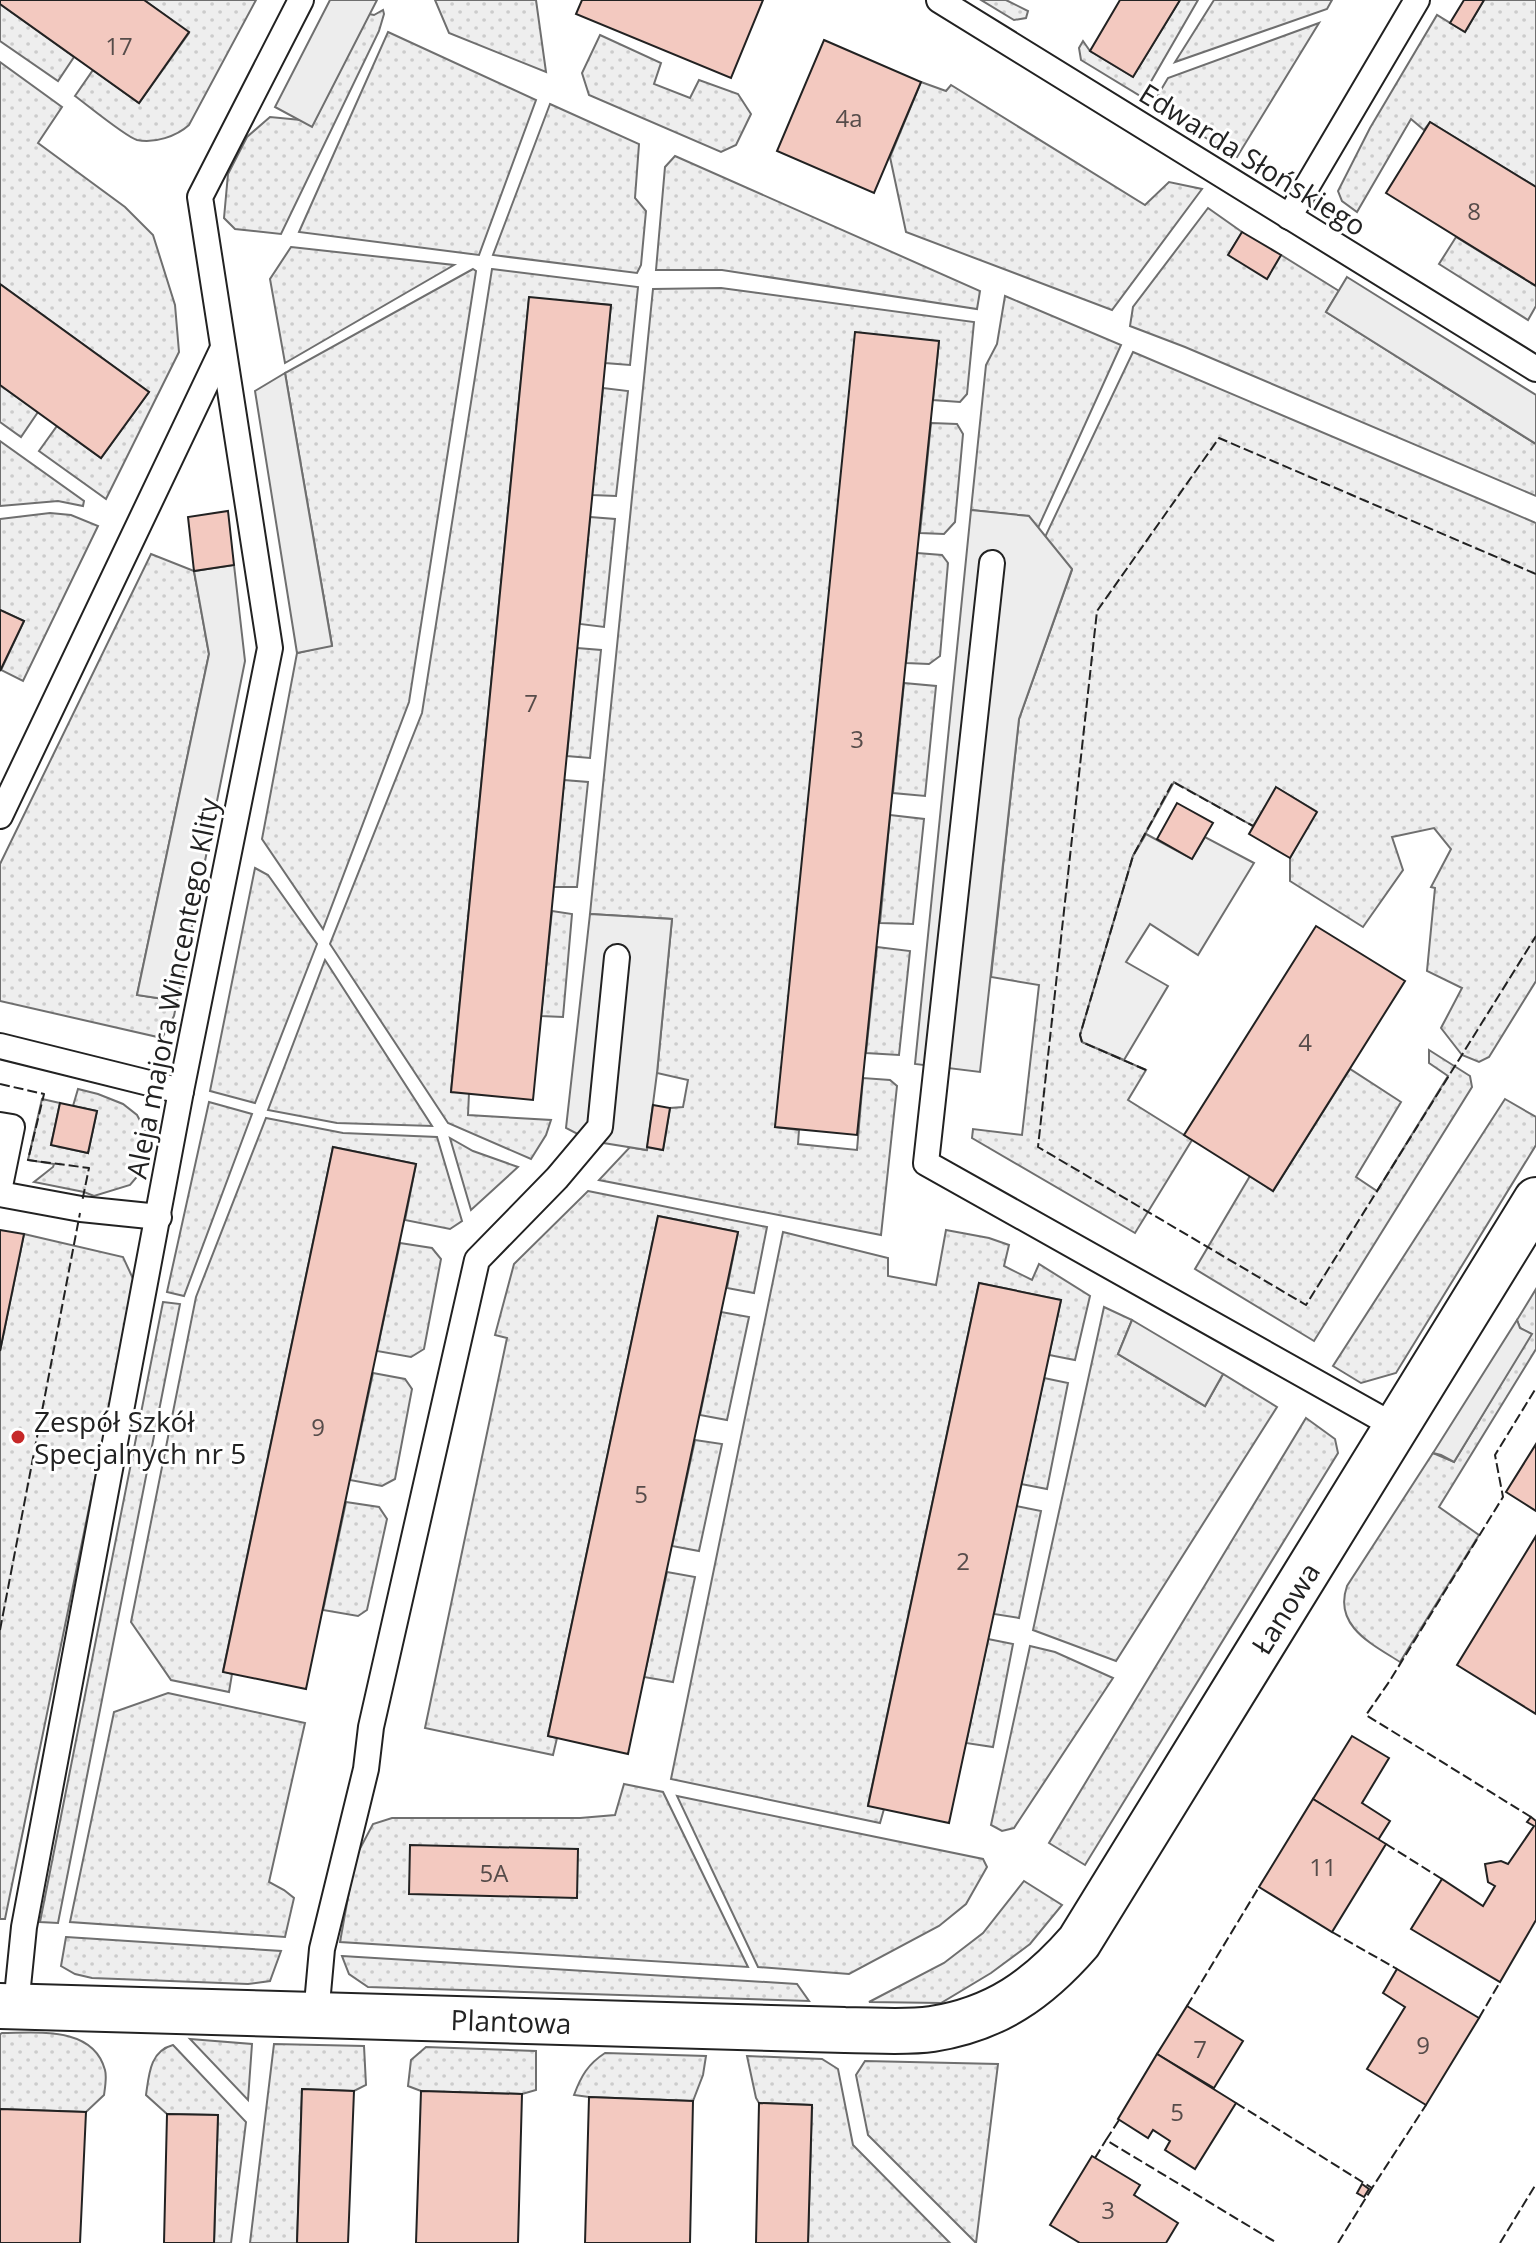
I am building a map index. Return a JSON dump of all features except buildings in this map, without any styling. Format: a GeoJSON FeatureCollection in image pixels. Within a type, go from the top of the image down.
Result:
{"type":"FeatureCollection","features":[{"type":"Feature","properties":{"kind":"street","name":"Łanowa"},"geometry":{"type":"LineString","coordinates":[[1016,1999],[1041,1982],[1079,1942],[1536,1200]]}},
{"type":"Feature","properties":{"kind":"street","name":"Plantowa"},"geometry":{"type":"LineString","coordinates":[[8,2006],[845,2030],[931,2029],[966,2021],[1016,1999]]}},
{"type":"Feature","properties":{"kind":"lane","name":"Aleja majora Wincentego Klity"},"geometry":{"type":"LineString","coordinates":[[8,2006],[181,1091],[270,648],[200,197],[301,0]]}},
{"type":"Feature","properties":{"kind":"lane","name":"Edwarda Słońskiego"},"geometry":{"type":"LineString","coordinates":[[939,0],[1536,369]]}},
{"type":"Feature","properties":{"kind":"lane"},"geometry":{"type":"LineString","coordinates":[[1289,217],[1417,0]]}},
{"type":"Feature","properties":{"kind":"lane"},"geometry":{"type":"LineString","coordinates":[[0,816],[223,348]]}},
{"type":"Feature","properties":{"kind":"lane"},"geometry":{"type":"LineString","coordinates":[[992,563],[926,1163],[1396,1427]]}},
{"type":"Feature","properties":{"kind":"lane"},"geometry":{"type":"LineString","coordinates":[[316,2015],[322,1949],[366,1769],[371,1727],[477,1260],[557,1178],[600,1127],[617,957]]}},
{"type":"Feature","properties":{"kind":"lane"},"geometry":{"type":"LineString","coordinates":[[0,1046],[181,1091]]}},
{"type":"Feature","properties":{"kind":"lane"},"geometry":{"type":"LineString","coordinates":[[0,1125],[12,1127],[0,1186]]}},
{"type":"Feature","properties":{"kind":"lane"},"geometry":{"type":"LineString","coordinates":[[0,1194],[81,1209],[159,1217]]}},
{"type":"Feature","properties":{"kind":"shaded area"},"geometry":{"type":"Polygon","coordinates":[[[144,0],[256,0],[189,125],[172,136],[151,141],[132,138],[75,96],[93,70],[139,103],[189,33],[144,0]]]}},
{"type":"Feature","properties":{"kind":"shaded area"},"geometry":{"type":"Polygon","coordinates":[[[330,0],[377,0],[312,127],[275,107],[330,0]]]}},
{"type":"Feature","properties":{"kind":"shaded area"},"geometry":{"type":"Polygon","coordinates":[[[435,0],[536,0],[546,72],[449,33],[435,0]]]}},
{"type":"Feature","properties":{"kind":"shaded area"},"geometry":{"type":"Polygon","coordinates":[[[981,0],[1006,0],[1028,11],[1026,18],[1014,20],[981,0]]]}},
{"type":"Feature","properties":{"kind":"shaded area"},"geometry":{"type":"Polygon","coordinates":[[[1180,0],[1198,0],[1142,97],[1081,60],[1079,48],[1083,41],[1090,51],[1133,77],[1180,0]]]}},
{"type":"Feature","properties":{"kind":"shaded area"},"geometry":{"type":"Polygon","coordinates":[[[1214,0],[1332,0],[1327,9],[1175,62],[1214,0]]]}},
{"type":"Feature","properties":{"kind":"shaded area"},"geometry":{"type":"Polygon","coordinates":[[[1484,0],[1536,0],[1536,187],[1430,122],[1424,130],[1411,119],[1357,212],[1342,201],[1338,191],[1370,128],[1437,15],[1465,32],[1484,0]]]}},
{"type":"Feature","properties":{"kind":"shaded area"},"geometry":{"type":"Polygon","coordinates":[[[0,4],[74,57],[58,81],[0,41],[0,4]]]}},
{"type":"Feature","properties":{"kind":"shaded area"},"geometry":{"type":"Polygon","coordinates":[[[383,10],[379,31],[281,234],[235,229],[224,218],[228,174],[247,137],[270,117],[301,120],[312,126],[369,14],[383,10]]]}},
{"type":"Feature","properties":{"kind":"shaded area"},"geometry":{"type":"Polygon","coordinates":[[[1319,23],[1237,157],[1152,105],[1168,78],[1319,23]]]}},
{"type":"Feature","properties":{"kind":"shaded area"},"geometry":{"type":"Polygon","coordinates":[[[388,32],[536,100],[479,255],[299,232],[388,32]]]}},
{"type":"Feature","properties":{"kind":"shaded area"},"geometry":{"type":"Polygon","coordinates":[[[600,35],[661,63],[654,84],[690,98],[699,80],[738,94],[751,114],[736,145],[721,152],[589,95],[582,73],[600,35]]]}},
{"type":"Feature","properties":{"kind":"shaded area"},"geometry":{"type":"Polygon","coordinates":[[[0,62],[62,107],[38,143],[125,207],[153,235],[175,305],[179,352],[106,499],[39,451],[57,426],[101,458],[149,392],[0,284],[0,62]]]}},
{"type":"Feature","properties":{"kind":"shaded area"},"geometry":{"type":"Polygon","coordinates":[[[921,82],[946,91],[951,85],[1145,205],[1169,182],[1202,189],[1112,310],[906,232],[890,157],[921,82]]]}},
{"type":"Feature","properties":{"kind":"shaded area"},"geometry":{"type":"Polygon","coordinates":[[[550,104],[639,144],[635,198],[646,211],[641,265],[637,273],[493,255],[550,104]]]}},
{"type":"Feature","properties":{"kind":"shaded area"},"geometry":{"type":"Polygon","coordinates":[[[675,156],[980,291],[977,309],[722,270],[656,270],[665,167],[675,156]]]}},
{"type":"Feature","properties":{"kind":"shaded area"},"geometry":{"type":"Polygon","coordinates":[[[1208,208],[1242,232],[1229,254],[1281,255],[1339,291],[1326,312],[1536,444],[1536,496],[1130,326],[1133,307],[1208,208]]]}},
{"type":"Feature","properties":{"kind":"shaded area"},"geometry":{"type":"Polygon","coordinates":[[[1456,237],[1536,286],[1536,306],[1528,320],[1439,264],[1456,237]]]}},
{"type":"Feature","properties":{"kind":"shaded area"},"geometry":{"type":"Polygon","coordinates":[[[291,247],[454,265],[285,363],[270,279],[291,247]]]}},
{"type":"Feature","properties":{"kind":"shaded area"},"geometry":{"type":"Polygon","coordinates":[[[473,269],[476,271],[409,702],[323,929],[262,839],[297,653],[332,645],[285,373],[473,269]]]}},
{"type":"Feature","properties":{"kind":"shaded area"},"geometry":{"type":"Polygon","coordinates":[[[492,269],[638,287],[630,365],[605,363],[611,305],[529,298],[451,1091],[469,1093],[468,1115],[551,1120],[531,1159],[448,1123],[330,944],[422,713],[492,269]]]}},
{"type":"Feature","properties":{"kind":"shaded area"},"geometry":{"type":"Polygon","coordinates":[[[1347,277],[1536,395],[1536,444],[1326,312],[1347,277]]]}},
{"type":"Feature","properties":{"kind":"shaded area"},"geometry":{"type":"Polygon","coordinates":[[[721,288],[974,322],[967,394],[960,402],[933,400],[939,341],[775,1127],[799,1130],[798,1144],[857,1150],[863,1078],[890,1080],[897,1086],[881,1235],[599,1180],[630,1147],[663,1150],[670,1108],[683,1107],[688,1080],[657,1073],[672,919],[590,914],[653,289],[721,288]]]}},
{"type":"Feature","properties":{"kind":"shaded area"},"geometry":{"type":"Polygon","coordinates":[[[1005,296],[1121,345],[1038,528],[1028,516],[971,510],[986,365],[997,344],[1005,296]]]}},
{"type":"Feature","properties":{"kind":"shaded area"},"geometry":{"type":"Polygon","coordinates":[[[1133,352],[1536,523],[1536,981],[1489,1057],[1479,1062],[1462,1055],[1441,1028],[1462,988],[1427,971],[1435,888],[1431,887],[1451,849],[1434,828],[1392,837],[1403,870],[1363,927],[1290,881],[1290,858],[1316,811],[1277,788],[1253,826],[1174,782],[1133,856],[1082,1042],[1146,1070],[1128,1100],[1192,1140],[1135,1233],[972,1138],[973,1129],[1022,1135],[1039,985],[991,977],[1019,719],[1072,570],[1045,537],[1133,352]]]}},
{"type":"Feature","properties":{"kind":"shaded area"},"geometry":{"type":"Polygon","coordinates":[[[285,373],[332,646],[297,653],[255,391],[285,373]]]}},
{"type":"Feature","properties":{"kind":"shaded area"},"geometry":{"type":"Polygon","coordinates":[[[0,385],[38,412],[21,437],[0,422],[0,385]]]}},
{"type":"Feature","properties":{"kind":"shaded area"},"geometry":{"type":"Polygon","coordinates":[[[603,388],[628,391],[616,496],[592,495],[603,388]]]}},
{"type":"Feature","properties":{"kind":"shaded area"},"geometry":{"type":"Polygon","coordinates":[[[931,423],[957,424],[963,434],[955,522],[944,534],[920,533],[931,423]]]}},
{"type":"Feature","properties":{"kind":"shaded area"},"geometry":{"type":"Polygon","coordinates":[[[0,441],[84,501],[83,506],[58,501],[0,506],[0,441]]]}},
{"type":"Feature","properties":{"kind":"shaded area"},"geometry":{"type":"Polygon","coordinates":[[[971,510],[1029,516],[1072,569],[1019,719],[980,1072],[915,1064],[971,510]]]}},
{"type":"Feature","properties":{"kind":"shaded area"},"geometry":{"type":"Polygon","coordinates":[[[50,513],[71,515],[98,526],[23,681],[1,670],[24,621],[0,610],[0,519],[50,513]]]}},
{"type":"Feature","properties":{"kind":"shaded area"},"geometry":{"type":"Polygon","coordinates":[[[590,517],[615,519],[604,627],[580,624],[590,517]]]}},
{"type":"Feature","properties":{"kind":"shaded area"},"geometry":{"type":"Polygon","coordinates":[[[917,553],[942,555],[948,563],[940,656],[929,664],[906,663],[917,553]]]}},
{"type":"Feature","properties":{"kind":"shaded area"},"geometry":{"type":"Polygon","coordinates":[[[151,554],[194,571],[209,654],[137,995],[177,1001],[174,1016],[162,1038],[0,1001],[0,864],[151,554]]]}},
{"type":"Feature","properties":{"kind":"shaded area"},"geometry":{"type":"Polygon","coordinates":[[[234,565],[245,661],[177,1001],[137,995],[209,654],[194,571],[234,565]]]}},
{"type":"Feature","properties":{"kind":"shaded area"},"geometry":{"type":"Polygon","coordinates":[[[577,648],[601,650],[590,758],[567,756],[577,648]]]}},
{"type":"Feature","properties":{"kind":"shaded area"},"geometry":{"type":"Polygon","coordinates":[[[904,683],[936,686],[925,796],[893,793],[904,683]]]}},
{"type":"Feature","properties":{"kind":"shaded area"},"geometry":{"type":"Polygon","coordinates":[[[564,780],[588,782],[577,887],[554,887],[564,780]]]}},
{"type":"Feature","properties":{"kind":"shaded area"},"geometry":{"type":"Polygon","coordinates":[[[890,815],[924,819],[913,924],[880,923],[890,815]]]}},
{"type":"Feature","properties":{"kind":"shaded area"},"geometry":{"type":"Polygon","coordinates":[[[1146,834],[1192,859],[1205,837],[1254,863],[1198,955],[1150,924],[1126,962],[1168,986],[1124,1060],[1082,1042],[1080,1035],[1133,856],[1146,834]]]}},
{"type":"Feature","properties":{"kind":"shaded area"},"geometry":{"type":"Polygon","coordinates":[[[255,868],[268,875],[317,944],[255,1103],[210,1091],[255,868]]]}},
{"type":"Feature","properties":{"kind":"shaded area"},"geometry":{"type":"Polygon","coordinates":[[[552,911],[572,914],[563,1017],[541,1016],[552,911]]]}},
{"type":"Feature","properties":{"kind":"shaded area"},"geometry":{"type":"Polygon","coordinates":[[[590,914],[672,919],[647,1150],[591,1141],[566,1128],[590,914]]]}},
{"type":"Feature","properties":{"kind":"shaded area"},"geometry":{"type":"Polygon","coordinates":[[[877,947],[910,951],[899,1055],[866,1053],[877,947]]]}},
{"type":"Feature","properties":{"kind":"shaded area"},"geometry":{"type":"Polygon","coordinates":[[[325,960],[432,1126],[337,1123],[268,1110],[325,960]]]}},
{"type":"Feature","properties":{"kind":"shaded area"},"geometry":{"type":"Polygon","coordinates":[[[1429,1050],[1470,1076],[1472,1087],[1314,1341],[1195,1269],[1250,1176],[1273,1191],[1350,1069],[1401,1102],[1356,1177],[1377,1191],[1448,1076],[1429,1063],[1429,1050]]]}},
{"type":"Feature","properties":{"kind":"shaded area"},"geometry":{"type":"Polygon","coordinates":[[[78,1089],[123,1104],[137,1115],[149,1147],[141,1172],[130,1185],[94,1196],[34,1182],[54,1164],[28,1160],[42,1099],[60,1103],[51,1145],[88,1153],[97,1111],[73,1106],[78,1089]]]}},
{"type":"Feature","properties":{"kind":"shaded area"},"geometry":{"type":"Polygon","coordinates":[[[1505,1099],[1536,1117],[1536,1145],[1396,1373],[1361,1383],[1333,1366],[1505,1099]]]}},
{"type":"Feature","properties":{"kind":"shaded area"},"geometry":{"type":"Polygon","coordinates":[[[209,1102],[252,1114],[184,1296],[167,1292],[209,1102]]]}},
{"type":"Feature","properties":{"kind":"shaded area"},"geometry":{"type":"Polygon","coordinates":[[[266,1118],[343,1133],[437,1137],[462,1221],[450,1229],[405,1220],[416,1164],[333,1147],[223,1671],[232,1674],[229,1692],[171,1680],[131,1622],[196,1297],[266,1118]]]}},
{"type":"Feature","properties":{"kind":"shaded area"},"geometry":{"type":"Polygon","coordinates":[[[450,1138],[473,1151],[518,1167],[471,1210],[450,1138]]]}},
{"type":"Feature","properties":{"kind":"shaded area"},"geometry":{"type":"Polygon","coordinates":[[[588,1191],[767,1227],[754,1293],[727,1288],[738,1232],[658,1216],[548,1736],[557,1738],[553,1755],[425,1728],[507,1338],[495,1335],[514,1264],[588,1191]]]}},
{"type":"Feature","properties":{"kind":"shaded area"},"geometry":{"type":"Polygon","coordinates":[[[946,1230],[1009,1245],[1004,1266],[1032,1280],[1039,1264],[1090,1296],[1075,1360],[1049,1355],[1061,1300],[979,1283],[868,1805],[884,1809],[880,1823],[671,1779],[783,1232],[888,1258],[888,1276],[936,1285],[946,1230]]]}},
{"type":"Feature","properties":{"kind":"shaded area"},"geometry":{"type":"Polygon","coordinates":[[[24,1234],[123,1257],[135,1283],[5,1919],[0,1919],[0,1351],[24,1234]]]}},
{"type":"Feature","properties":{"kind":"shaded area"},"geometry":{"type":"Polygon","coordinates":[[[400,1243],[432,1248],[441,1259],[424,1349],[411,1357],[377,1351],[400,1243]]]}},
{"type":"Feature","properties":{"kind":"shaded area"},"geometry":{"type":"Polygon","coordinates":[[[1536,1289],[1536,1349],[1439,1507],[1479,1535],[1400,1662],[1367,1641],[1350,1623],[1344,1600],[1347,1586],[1433,1453],[1454,1462],[1531,1334],[1520,1328],[1517,1320],[1536,1289]]]}},
{"type":"Feature","properties":{"kind":"shaded area"},"geometry":{"type":"Polygon","coordinates":[[[163,1302],[180,1304],[58,1923],[40,1922],[163,1302]]]}},
{"type":"Feature","properties":{"kind":"shaded area"},"geometry":{"type":"Polygon","coordinates":[[[1104,1307],[1132,1320],[1118,1354],[1205,1406],[1223,1374],[1277,1407],[1116,1661],[1033,1630],[1104,1307]]]}},
{"type":"Feature","properties":{"kind":"shaded area"},"geometry":{"type":"Polygon","coordinates":[[[721,1312],[749,1317],[727,1420],[700,1415],[721,1312]]]}},
{"type":"Feature","properties":{"kind":"shaded area"},"geometry":{"type":"Polygon","coordinates":[[[1132,1320],[1223,1374],[1205,1406],[1118,1354],[1132,1320]]]}},
{"type":"Feature","properties":{"kind":"shaded area"},"geometry":{"type":"Polygon","coordinates":[[[1517,1320],[1520,1328],[1532,1334],[1454,1462],[1433,1453],[1517,1320]]]}},
{"type":"Feature","properties":{"kind":"shaded area"},"geometry":{"type":"Polygon","coordinates":[[[373,1373],[405,1379],[412,1389],[395,1479],[382,1486],[350,1480],[373,1373]]]}},
{"type":"Feature","properties":{"kind":"shaded area"},"geometry":{"type":"Polygon","coordinates":[[[1044,1378],[1068,1383],[1047,1489],[1021,1484],[1044,1378]]]}},
{"type":"Feature","properties":{"kind":"shaded area"},"geometry":{"type":"Polygon","coordinates":[[[1306,1418],[1335,1439],[1338,1453],[1085,1865],[1049,1843],[1306,1418]]]}},
{"type":"Feature","properties":{"kind":"shaded area"},"geometry":{"type":"Polygon","coordinates":[[[695,1440],[722,1444],[699,1551],[672,1546],[695,1440]]]}},
{"type":"Feature","properties":{"kind":"shaded area"},"geometry":{"type":"Polygon","coordinates":[[[346,1502],[379,1507],[387,1519],[367,1610],[358,1616],[323,1610],[346,1502]]]}},
{"type":"Feature","properties":{"kind":"shaded area"},"geometry":{"type":"Polygon","coordinates":[[[1016,1506],[1041,1511],[1019,1618],[994,1614],[1016,1506]]]}},
{"type":"Feature","properties":{"kind":"shaded area"},"geometry":{"type":"Polygon","coordinates":[[[667,1572],[695,1577],[673,1682],[644,1677],[667,1572]]]}},
{"type":"Feature","properties":{"kind":"shaded area"},"geometry":{"type":"Polygon","coordinates":[[[988,1639],[1013,1644],[993,1747],[966,1743],[988,1639]]]}},
{"type":"Feature","properties":{"kind":"shaded area"},"geometry":{"type":"Polygon","coordinates":[[[1030,1646],[1055,1652],[1113,1678],[1014,1828],[1002,1831],[991,1825],[1030,1646]]]}},
{"type":"Feature","properties":{"kind":"shaded area"},"geometry":{"type":"Polygon","coordinates":[[[168,1693],[305,1723],[269,1882],[294,1898],[285,1937],[70,1922],[114,1712],[168,1693]]]}},
{"type":"Feature","properties":{"kind":"shaded area"},"geometry":{"type":"Polygon","coordinates":[[[624,1784],[663,1792],[748,1967],[340,1942],[355,1858],[373,1824],[392,1818],[580,1818],[615,1815],[624,1784]]]}},
{"type":"Feature","properties":{"kind":"shaded area"},"geometry":{"type":"Polygon","coordinates":[[[677,1796],[983,1859],[987,1867],[966,1904],[939,1926],[849,1974],[758,1967],[677,1796]]]}},
{"type":"Feature","properties":{"kind":"shaded area"},"geometry":{"type":"Polygon","coordinates":[[[1024,1881],[1062,1905],[1030,1944],[991,1973],[941,2003],[869,2002],[944,1963],[983,1933],[1024,1881]]]}},
{"type":"Feature","properties":{"kind":"shaded area"},"geometry":{"type":"Polygon","coordinates":[[[66,1937],[281,1951],[270,1981],[248,1984],[92,1978],[75,1974],[61,1966],[66,1937]]]}},
{"type":"Feature","properties":{"kind":"shaded area"},"geometry":{"type":"Polygon","coordinates":[[[342,1956],[797,1984],[809,2001],[368,1987],[349,1974],[342,1956]]]}},
{"type":"Feature","properties":{"kind":"shaded area"},"geometry":{"type":"Polygon","coordinates":[[[2,2033],[62,2035],[89,2046],[99,2056],[105,2070],[104,2095],[86,2112],[0,2109],[2,2033]]]}},
{"type":"Feature","properties":{"kind":"shaded area"},"geometry":{"type":"Polygon","coordinates":[[[190,2039],[252,2044],[248,2100],[190,2039]]]}},
{"type":"Feature","properties":{"kind":"shaded area"},"geometry":{"type":"Polygon","coordinates":[[[274,2044],[364,2046],[366,2085],[354,2091],[302,2089],[297,2243],[250,2243],[274,2044]]]}},
{"type":"Feature","properties":{"kind":"shaded area"},"geometry":{"type":"Polygon","coordinates":[[[173,2045],[246,2122],[231,2243],[214,2243],[218,2115],[167,2114],[146,2095],[155,2058],[173,2045]]]}},
{"type":"Feature","properties":{"kind":"shaded area"},"geometry":{"type":"Polygon","coordinates":[[[426,2047],[536,2051],[536,2090],[522,2094],[421,2091],[408,2086],[411,2060],[426,2047]]]}},
{"type":"Feature","properties":{"kind":"shaded area"},"geometry":{"type":"Polygon","coordinates":[[[605,2053],[706,2056],[693,2101],[574,2095],[586,2071],[605,2053]]]}},
{"type":"Feature","properties":{"kind":"shaded area"},"geometry":{"type":"Polygon","coordinates":[[[747,2056],[822,2059],[838,2069],[853,2145],[950,2243],[808,2243],[812,2105],[759,2103],[747,2056]]]}},
{"type":"Feature","properties":{"kind":"shaded area"},"geometry":{"type":"Polygon","coordinates":[[[865,2061],[998,2064],[976,2243],[868,2135],[856,2075],[865,2061]]]}},
{"type":"Feature","properties":{"kind":"fence"},"geometry":{"type":"LineString","coordinates":[[1536,574],[1219,438],[1097,611],[1038,1147],[1306,1305],[1536,936]]}},
{"type":"Feature","properties":{"kind":"fence"},"geometry":{"type":"LineString","coordinates":[[1146,1070],[1082,1042],[1080,1035],[1133,856],[1173,782],[1253,826]]}},
{"type":"Feature","properties":{"kind":"fence"},"geometry":{"type":"LineString","coordinates":[[0,1084],[44,1094],[28,1160],[89,1168],[82,1202]]}},
{"type":"Feature","properties":{"kind":"fence"},"geometry":{"type":"LineString","coordinates":[[0,1630],[80,1213]]}},
{"type":"Feature","properties":{"kind":"fence"},"geometry":{"type":"LineString","coordinates":[[1531,1817],[1366,1715],[1503,1497],[1495,1455],[1536,1388]]}},
{"type":"Feature","properties":{"kind":"fence"},"geometry":{"type":"LineString","coordinates":[[1386,1844],[1442,1879]]}},
{"type":"Feature","properties":{"kind":"fence"},"geometry":{"type":"LineString","coordinates":[[1187,2006],[1259,1887]]}},
{"type":"Feature","properties":{"kind":"fence"},"geometry":{"type":"LineString","coordinates":[[1332,1932],[1397,1969]]}},
{"type":"Feature","properties":{"kind":"fence"},"geometry":{"type":"LineString","coordinates":[[1479,2018],[1500,1982]]}},
{"type":"Feature","properties":{"kind":"fence"},"geometry":{"type":"LineString","coordinates":[[1236,2103],[1372,2188],[1426,2105]]}},
{"type":"Feature","properties":{"kind":"fence"},"geometry":{"type":"LineString","coordinates":[[1119,2120],[1106,2140],[1277,2243]]}},
{"type":"Feature","properties":{"kind":"fence"},"geometry":{"type":"LineString","coordinates":[[1095,2158],[1106,2140]]}},
{"type":"Feature","properties":{"kind":"fence"},"geometry":{"type":"LineString","coordinates":[[1500,2243],[1536,2184]]}},
{"type":"Feature","properties":{"kind":"fence"},"geometry":{"type":"LineString","coordinates":[[1338,2243],[1372,2188]]}},
{"type":"Feature","properties":{"kind":"place","name":"Zespół Szkół Specjalnych nr 5"},"geometry":{"type":"Point","coordinates":[18,1437]}}]}
